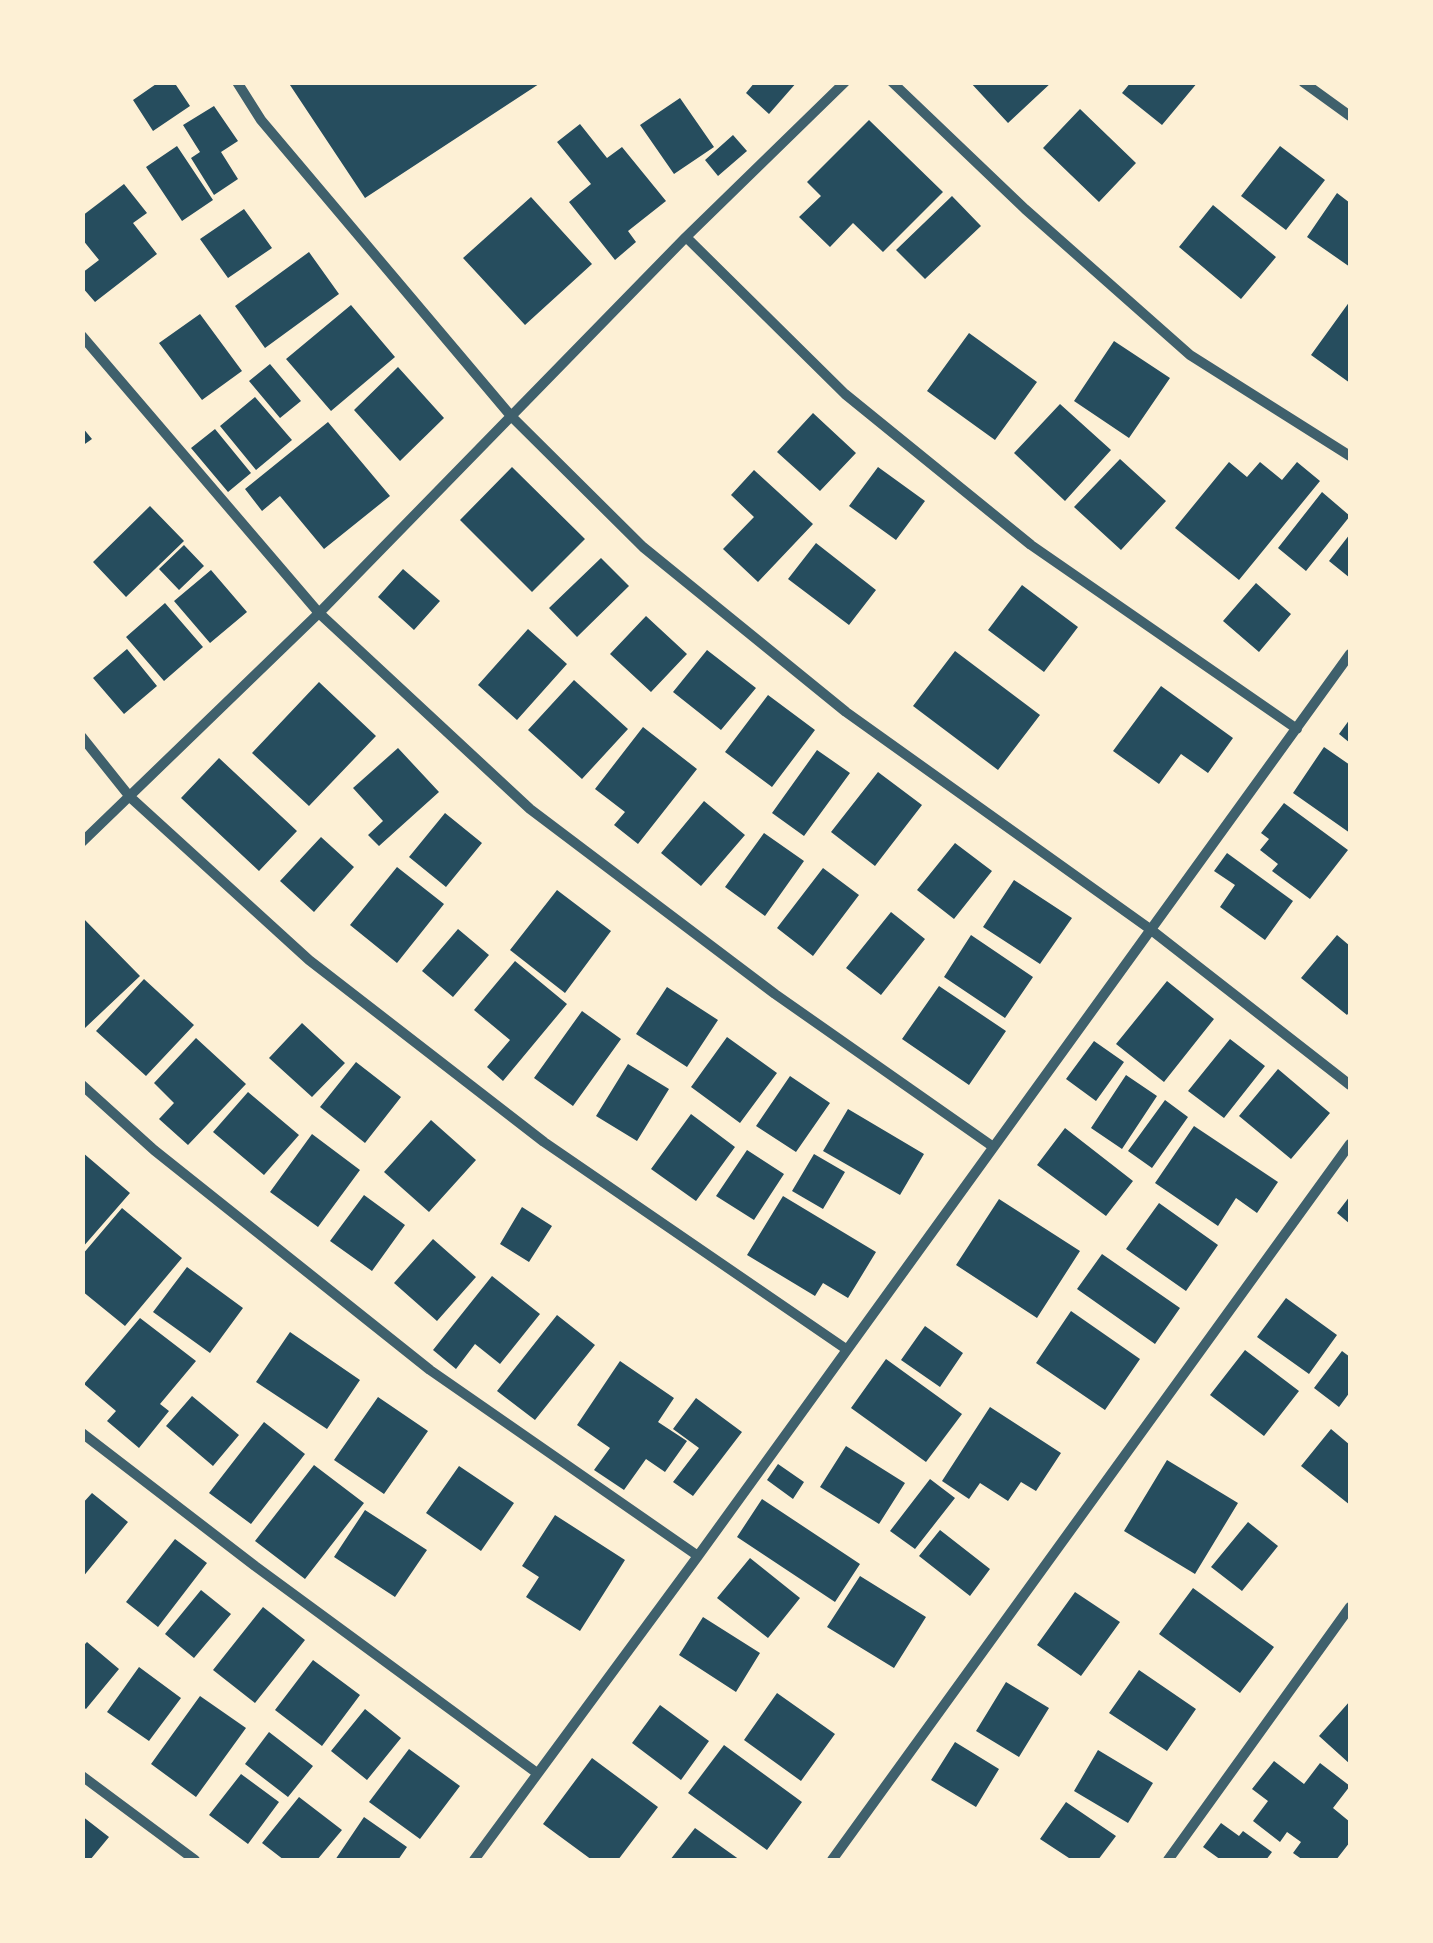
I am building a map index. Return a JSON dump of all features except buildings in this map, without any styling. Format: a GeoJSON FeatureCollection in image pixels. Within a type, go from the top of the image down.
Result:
{"type":"FeatureCollection","features":[{"type":"Feature","properties":{"kind":"street"},"geometry":{"type":"LineString","coordinates":[[237,82],[261,120],[511,416],[643,547],[846,712],[1150,929],[1350,1085]]}},
{"type":"Feature","properties":{"kind":"street"},"geometry":{"type":"LineString","coordinates":[[82,842],[318,612],[844,82]]}},
{"type":"Feature","properties":{"kind":"street"},"geometry":{"type":"LineString","coordinates":[[892,82],[1025,209],[1190,355],[1350,456]]}},
{"type":"Feature","properties":{"kind":"street"},"geometry":{"type":"LineString","coordinates":[[1302,82],[1350,116]]}},
{"type":"Feature","properties":{"kind":"street"},"geometry":{"type":"LineString","coordinates":[[686,237],[845,394],[1031,545],[1297,729]]}},
{"type":"Feature","properties":{"kind":"street"},"geometry":{"type":"LineString","coordinates":[[82,336],[318,612],[530,809],[774,994],[992,1146]]}},
{"type":"Feature","properties":{"kind":"street"},"geometry":{"type":"LineString","coordinates":[[474,1860],[1350,654]]}},
{"type":"Feature","properties":{"kind":"street"},"geometry":{"type":"LineString","coordinates":[[82,737],[130,797],[309,960],[512,1118],[846,1349]]}},
{"type":"Feature","properties":{"kind":"street"},"geometry":{"type":"LineString","coordinates":[[82,1085],[154,1150],[430,1370],[698,1556]]}},
{"type":"Feature","properties":{"kind":"street"},"geometry":{"type":"LineString","coordinates":[[832,1860],[1350,1144]]}},
{"type":"Feature","properties":{"kind":"street"},"geometry":{"type":"LineString","coordinates":[[82,1433],[255,1566],[537,1772]]}},
{"type":"Feature","properties":{"kind":"street"},"geometry":{"type":"LineString","coordinates":[[1168,1860],[1350,1607]]}},
{"type":"Feature","properties":{"kind":"street"},"geometry":{"type":"LineString","coordinates":[[82,1776],[195,1860]]}}]}
